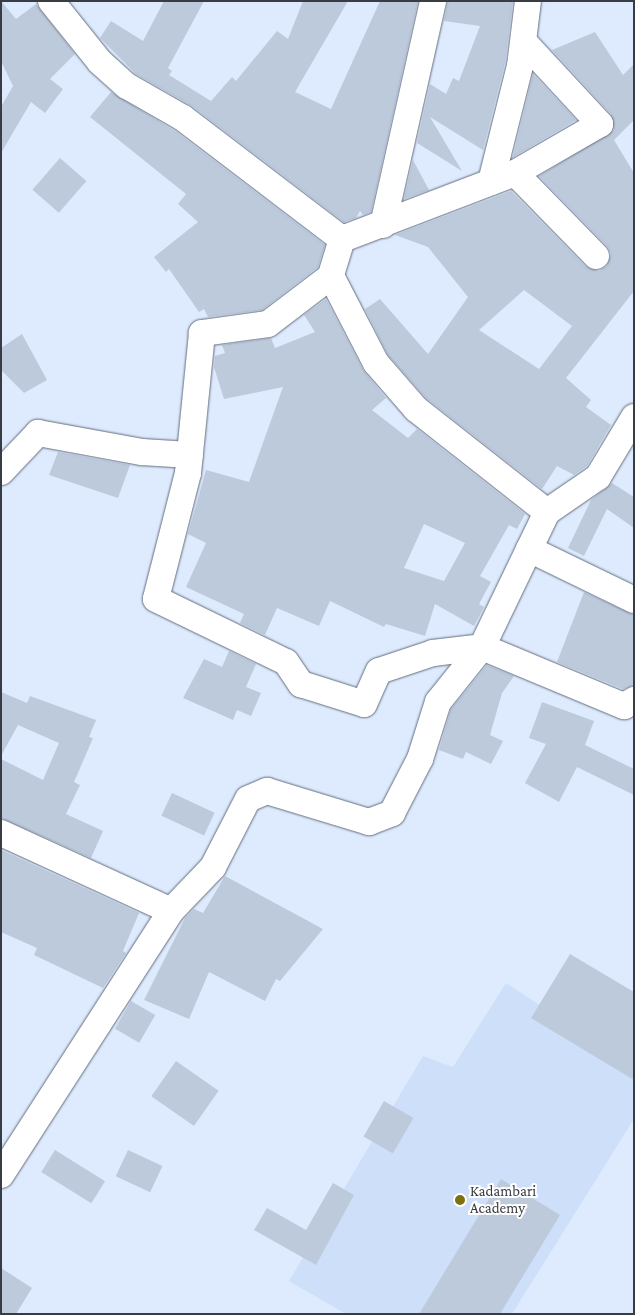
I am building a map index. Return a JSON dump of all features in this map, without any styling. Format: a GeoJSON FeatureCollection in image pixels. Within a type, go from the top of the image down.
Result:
{"type":"FeatureCollection","features":[{"type":"Feature","properties":{"kind":"street"},"geometry":{"type":"LineString","coordinates":[[51,1],[100,62],[127,86],[183,118],[342,239]]}},
{"type":"Feature","properties":{"kind":"street"},"geometry":{"type":"LineString","coordinates":[[383,225],[434,1]]}},
{"type":"Feature","properties":{"kind":"street"},"geometry":{"type":"LineString","coordinates":[[490,182],[524,42],[528,1]]}},
{"type":"Feature","properties":{"kind":"street"},"geometry":{"type":"LineString","coordinates":[[342,239],[383,225],[515,173],[600,124],[524,42]]}},
{"type":"Feature","properties":{"kind":"street"},"geometry":{"type":"LineString","coordinates":[[515,173],[596,256]]}},
{"type":"Feature","properties":{"kind":"street"},"geometry":{"type":"LineString","coordinates":[[342,239],[331,276],[268,324],[202,333],[190,455],[156,599],[286,662],[301,684],[364,704],[379,671],[433,653],[482,648],[624,706],[634,700]]}},
{"type":"Feature","properties":{"kind":"street"},"geometry":{"type":"LineString","coordinates":[[331,276],[376,363],[416,409],[547,512]]}},
{"type":"Feature","properties":{"kind":"street"},"geometry":{"type":"LineString","coordinates":[[1,1175],[171,911],[213,867],[248,800],[268,791],[369,822],[392,813],[420,759],[438,702],[482,648],[547,512],[598,477],[634,417]]}},
{"type":"Feature","properties":{"kind":"street"},"geometry":{"type":"LineString","coordinates":[[2,469],[38,433],[142,452],[190,455]]}},
{"type":"Feature","properties":{"kind":"street"},"geometry":{"type":"LineString","coordinates":[[529,550],[634,600]]}},
{"type":"Feature","properties":{"kind":"street"},"geometry":{"type":"LineString","coordinates":[[1,833],[171,911]]}},
{"type":"Feature","properties":{"kind":"shaded area","name":"Kadambari Academy"},"geometry":{"type":"Polygon","coordinates":[[[506,983],[634,1067],[634,1119],[512,1314],[346,1314],[289,1281],[423,1056],[453,1067],[506,983]]]}},
{"type":"Feature","properties":{"kind":"building"},"geometry":{"type":"Polygon","coordinates":[[[1,1],[16,19],[36,4],[75,54],[50,79],[63,89],[45,113],[31,102],[1,153],[1,107],[13,86],[1,61],[1,1]]]}},
{"type":"Feature","properties":{"kind":"building"},"geometry":{"type":"Polygon","coordinates":[[[164,1],[204,1],[168,68],[172,71],[169,75],[211,101],[232,77],[236,81],[277,31],[288,39],[303,1],[348,1],[295,92],[331,109],[380,1],[418,1],[371,212],[363,215],[360,211],[356,218],[344,222],[192,106],[136,74],[100,38],[111,21],[143,41],[164,1]]]}},
{"type":"Feature","properties":{"kind":"building"},"geometry":{"type":"Polygon","coordinates":[[[448,1],[513,1],[505,63],[483,150],[430,117],[462,171],[417,143],[430,84],[446,94],[453,78],[459,81],[480,26],[444,21],[448,1]]]}},
{"type":"Feature","properties":{"kind":"building"},"geometry":{"type":"Polygon","coordinates":[[[595,32],[623,75],[634,64],[634,120],[614,140],[634,173],[634,291],[566,378],[591,400],[586,407],[611,425],[587,466],[574,475],[557,466],[542,489],[426,398],[388,355],[365,309],[380,299],[428,354],[468,297],[428,247],[395,235],[511,191],[585,266],[599,271],[607,266],[611,253],[607,246],[539,176],[614,130],[611,114],[552,50],[595,32]],[[524,290],[479,330],[539,369],[572,326],[524,290]]]}},
{"type":"Feature","properties":{"kind":"building"},"geometry":{"type":"Polygon","coordinates":[[[533,74],[576,120],[513,157],[533,74]]]}},
{"type":"Feature","properties":{"kind":"building"},"geometry":{"type":"Polygon","coordinates":[[[111,92],[175,131],[325,245],[318,267],[262,310],[208,317],[204,309],[199,312],[169,269],[166,272],[154,257],[198,222],[178,204],[186,194],[90,117],[111,92]]]}},
{"type":"Feature","properties":{"kind":"building"},"geometry":{"type":"Polygon","coordinates":[[[60,158],[86,181],[59,213],[32,190],[60,158]]]}},
{"type":"Feature","properties":{"kind":"building"},"geometry":{"type":"Polygon","coordinates":[[[413,160],[429,190],[404,199],[413,160]]]}},
{"type":"Feature","properties":{"kind":"building"},"geometry":{"type":"Polygon","coordinates":[[[326,299],[363,370],[386,398],[372,410],[408,438],[417,429],[525,514],[517,529],[509,525],[480,576],[491,582],[479,604],[484,607],[474,626],[435,604],[425,636],[386,624],[384,627],[330,601],[319,626],[277,608],[265,635],[240,623],[244,614],[186,587],[206,543],[188,534],[206,470],[249,482],[283,387],[224,399],[214,367],[215,356],[225,353],[222,345],[271,338],[275,348],[315,332],[304,315],[326,299]],[[424,524],[404,568],[444,581],[465,543],[424,524]]]}},
{"type":"Feature","properties":{"kind":"building"},"geometry":{"type":"Polygon","coordinates":[[[22,334],[47,380],[24,393],[1,370],[1,348],[22,334]]]}},
{"type":"Feature","properties":{"kind":"building"},"geometry":{"type":"Polygon","coordinates":[[[58,452],[130,465],[118,498],[49,475],[58,452]]]}},
{"type":"Feature","properties":{"kind":"building"},"geometry":{"type":"Polygon","coordinates":[[[612,483],[634,497],[634,528],[607,509],[584,556],[568,548],[591,500],[612,483]]]}},
{"type":"Feature","properties":{"kind":"building"},"geometry":{"type":"Polygon","coordinates":[[[584,592],[634,615],[634,685],[623,689],[557,662],[584,592]]]}},
{"type":"Feature","properties":{"kind":"building"},"geometry":{"type":"Polygon","coordinates":[[[229,651],[256,664],[246,687],[261,693],[251,716],[237,710],[233,720],[183,698],[204,659],[222,667],[229,651]]]}},
{"type":"Feature","properties":{"kind":"building"},"geometry":{"type":"Polygon","coordinates":[[[487,665],[514,676],[502,693],[490,735],[503,741],[491,764],[466,752],[463,759],[439,750],[451,709],[487,665]]]}},
{"type":"Feature","properties":{"kind":"building"},"geometry":{"type":"Polygon","coordinates":[[[1,692],[27,703],[30,696],[96,720],[89,737],[93,738],[74,782],[80,785],[66,814],[103,831],[91,858],[1,818],[1,759],[43,780],[59,743],[18,725],[1,756],[1,692]]]}},
{"type":"Feature","properties":{"kind":"building"},"geometry":{"type":"Polygon","coordinates":[[[542,702],[594,721],[585,745],[634,769],[634,795],[577,767],[559,802],[525,783],[546,744],[529,738],[542,702]]]}},
{"type":"Feature","properties":{"kind":"building"},"geometry":{"type":"Polygon","coordinates":[[[172,793],[215,813],[204,836],[161,816],[172,793]]]}},
{"type":"Feature","properties":{"kind":"building"},"geometry":{"type":"Polygon","coordinates":[[[1,850],[139,913],[123,951],[126,953],[103,988],[34,955],[37,948],[1,932],[1,850]]]}},
{"type":"Feature","properties":{"kind":"building"},"geometry":{"type":"Polygon","coordinates":[[[225,876],[323,929],[280,981],[276,979],[265,1001],[209,972],[189,1019],[144,1000],[185,918],[194,909],[203,913],[225,876]]]}},
{"type":"Feature","properties":{"kind":"building"},"geometry":{"type":"Polygon","coordinates":[[[570,954],[634,992],[634,1080],[531,1018],[570,954]]]}},
{"type":"Feature","properties":{"kind":"building"},"geometry":{"type":"Polygon","coordinates":[[[131,1001],[155,1015],[139,1043],[115,1029],[131,1001]]]}},
{"type":"Feature","properties":{"kind":"building"},"geometry":{"type":"Polygon","coordinates":[[[176,1061],[219,1091],[194,1126],[151,1096],[176,1061]]]}},
{"type":"Feature","properties":{"kind":"building"},"geometry":{"type":"Polygon","coordinates":[[[384,1101],[413,1118],[393,1154],[364,1137],[384,1101]]]}},
{"type":"Feature","properties":{"kind":"building"},"geometry":{"type":"Polygon","coordinates":[[[55,1150],[105,1181],[91,1203],[41,1172],[55,1150]]]}},
{"type":"Feature","properties":{"kind":"building"},"geometry":{"type":"Polygon","coordinates":[[[128,1150],[162,1166],[150,1192],[116,1176],[128,1150]]]}},
{"type":"Feature","properties":{"kind":"building"},"geometry":{"type":"Polygon","coordinates":[[[501,1179],[560,1215],[500,1314],[419,1314],[501,1179]]]}},
{"type":"Feature","properties":{"kind":"building"},"geometry":{"type":"Polygon","coordinates":[[[333,1183],[354,1195],[316,1265],[254,1230],[267,1208],[306,1230],[333,1183]]]}},
{"type":"Feature","properties":{"kind":"building"},"geometry":{"type":"Polygon","coordinates":[[[1,1268],[32,1288],[16,1314],[1,1314],[1,1268]]]}},
{"type":"Feature","properties":{"kind":"place","name":"Kadambari Academy"},"geometry":{"type":"Point","coordinates":[460,1200]}}]}
